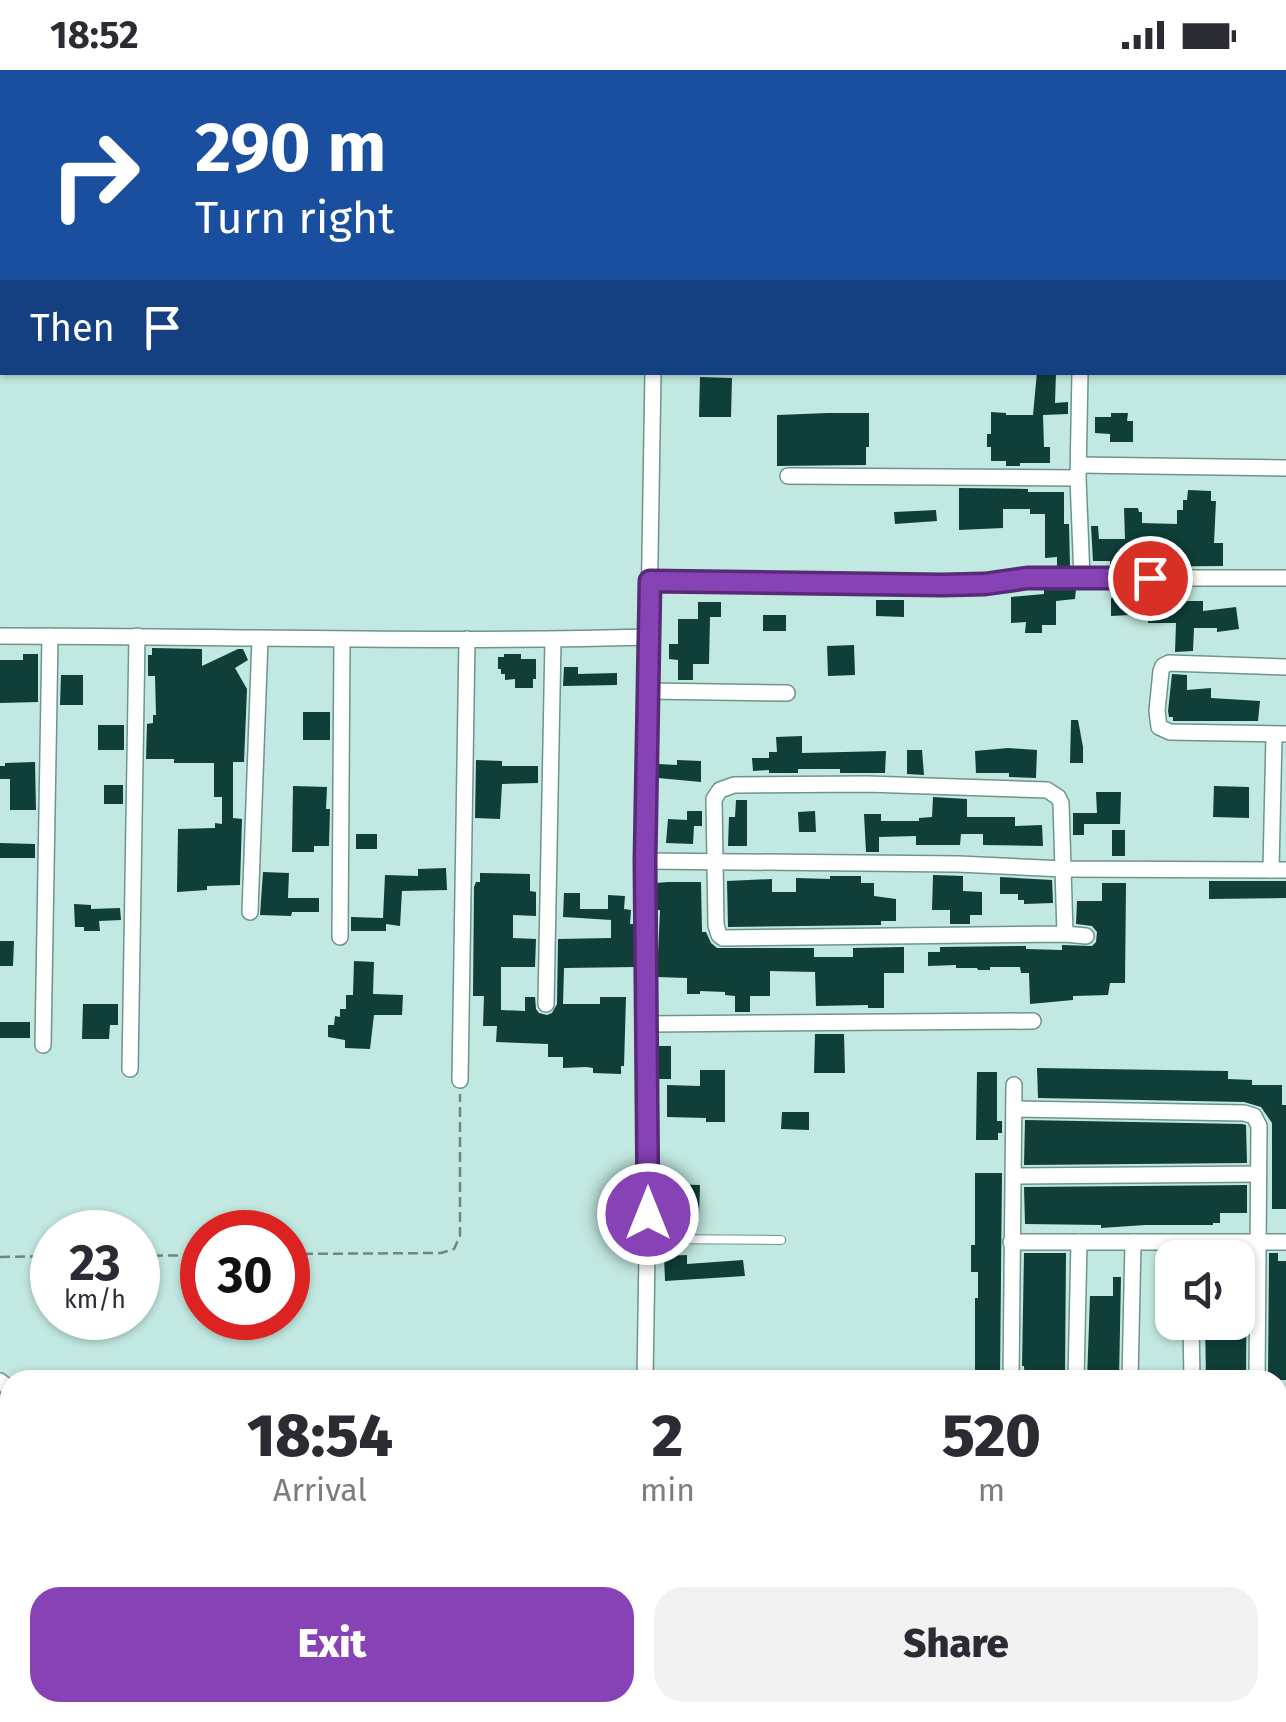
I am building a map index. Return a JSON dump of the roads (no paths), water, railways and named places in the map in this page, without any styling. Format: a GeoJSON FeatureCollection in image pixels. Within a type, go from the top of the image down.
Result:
{"type":"FeatureCollection","features":[{"type":"Feature","properties":{"kind":"street"},"geometry":{"type":"LineString","coordinates":[[646,1370],[645,861],[653,375]]}},
{"type":"Feature","properties":{"kind":"street"},"geometry":{"type":"LineString","coordinates":[[1080,375],[1082,578]]}},
{"type":"Feature","properties":{"kind":"street"},"geometry":{"type":"LineString","coordinates":[[788,476],[1286,468]]}},
{"type":"Feature","properties":{"kind":"street"},"geometry":{"type":"LineString","coordinates":[[650,581],[933,585],[1027,578],[1286,578]]}},
{"type":"Feature","properties":{"kind":"street"},"geometry":{"type":"LineString","coordinates":[[0,636],[342,640],[649,637]]}},
{"type":"Feature","properties":{"kind":"street"},"geometry":{"type":"LineString","coordinates":[[42,1044],[50,636]]}},
{"type":"Feature","properties":{"kind":"street"},"geometry":{"type":"LineString","coordinates":[[130,1069],[137,636]]}},
{"type":"Feature","properties":{"kind":"street"},"geometry":{"type":"LineString","coordinates":[[250,912],[260,639]]}},
{"type":"Feature","properties":{"kind":"street"},"geometry":{"type":"LineString","coordinates":[[460,1080],[466,639]]}},
{"type":"Feature","properties":{"kind":"street"},"geometry":{"type":"LineString","coordinates":[[340,937],[342,640]]}},
{"type":"Feature","properties":{"kind":"street"},"geometry":{"type":"LineString","coordinates":[[546,1004],[553,640]]}},
{"type":"Feature","properties":{"kind":"street"},"geometry":{"type":"LineString","coordinates":[[645,861],[1278,870],[1280,734],[1166,732],[1158,723],[1161,672],[1168,663],[1286,667]]}},
{"type":"Feature","properties":{"kind":"street"},"geometry":{"type":"LineString","coordinates":[[648,690],[787,693]]}},
{"type":"Feature","properties":{"kind":"street"},"geometry":{"type":"LineString","coordinates":[[1065,934],[1061,803],[1047,790],[867,784],[734,785],[716,793],[716,925],[723,938],[1086,936]]}},
{"type":"Feature","properties":{"kind":"street"},"geometry":{"type":"LineString","coordinates":[[646,1024],[1033,1020]]}},
{"type":"Feature","properties":{"kind":"street"},"geometry":{"type":"LineString","coordinates":[[1011,1370],[1014,1085]]}},
{"type":"Feature","properties":{"kind":"street"},"geometry":{"type":"LineString","coordinates":[[1014,1109],[1254,1116],[1258,1126],[1257,1370]]}},
{"type":"Feature","properties":{"kind":"street"},"geometry":{"type":"LineString","coordinates":[[1014,1176],[1258,1174]]}},
{"type":"Feature","properties":{"kind":"street"},"geometry":{"type":"LineString","coordinates":[[1011,1242],[1155,1245]]}},
{"type":"Feature","properties":{"kind":"street"},"geometry":{"type":"LineString","coordinates":[[1076,1370],[1078,1242]]}},
{"type":"Feature","properties":{"kind":"street"},"geometry":{"type":"LineString","coordinates":[[1130,1370],[1133,1242]]}},
{"type":"Feature","properties":{"kind":"street"},"geometry":{"type":"LineString","coordinates":[[1255,1243],[1286,1242]]}},
{"type":"Feature","properties":{"kind":"street"},"geometry":{"type":"LineString","coordinates":[[1191,1340],[1192,1370]]}},
{"type":"Feature","properties":{"kind":"lane"},"geometry":{"type":"LineString","coordinates":[[647,1239],[780,1240]]}}]}
